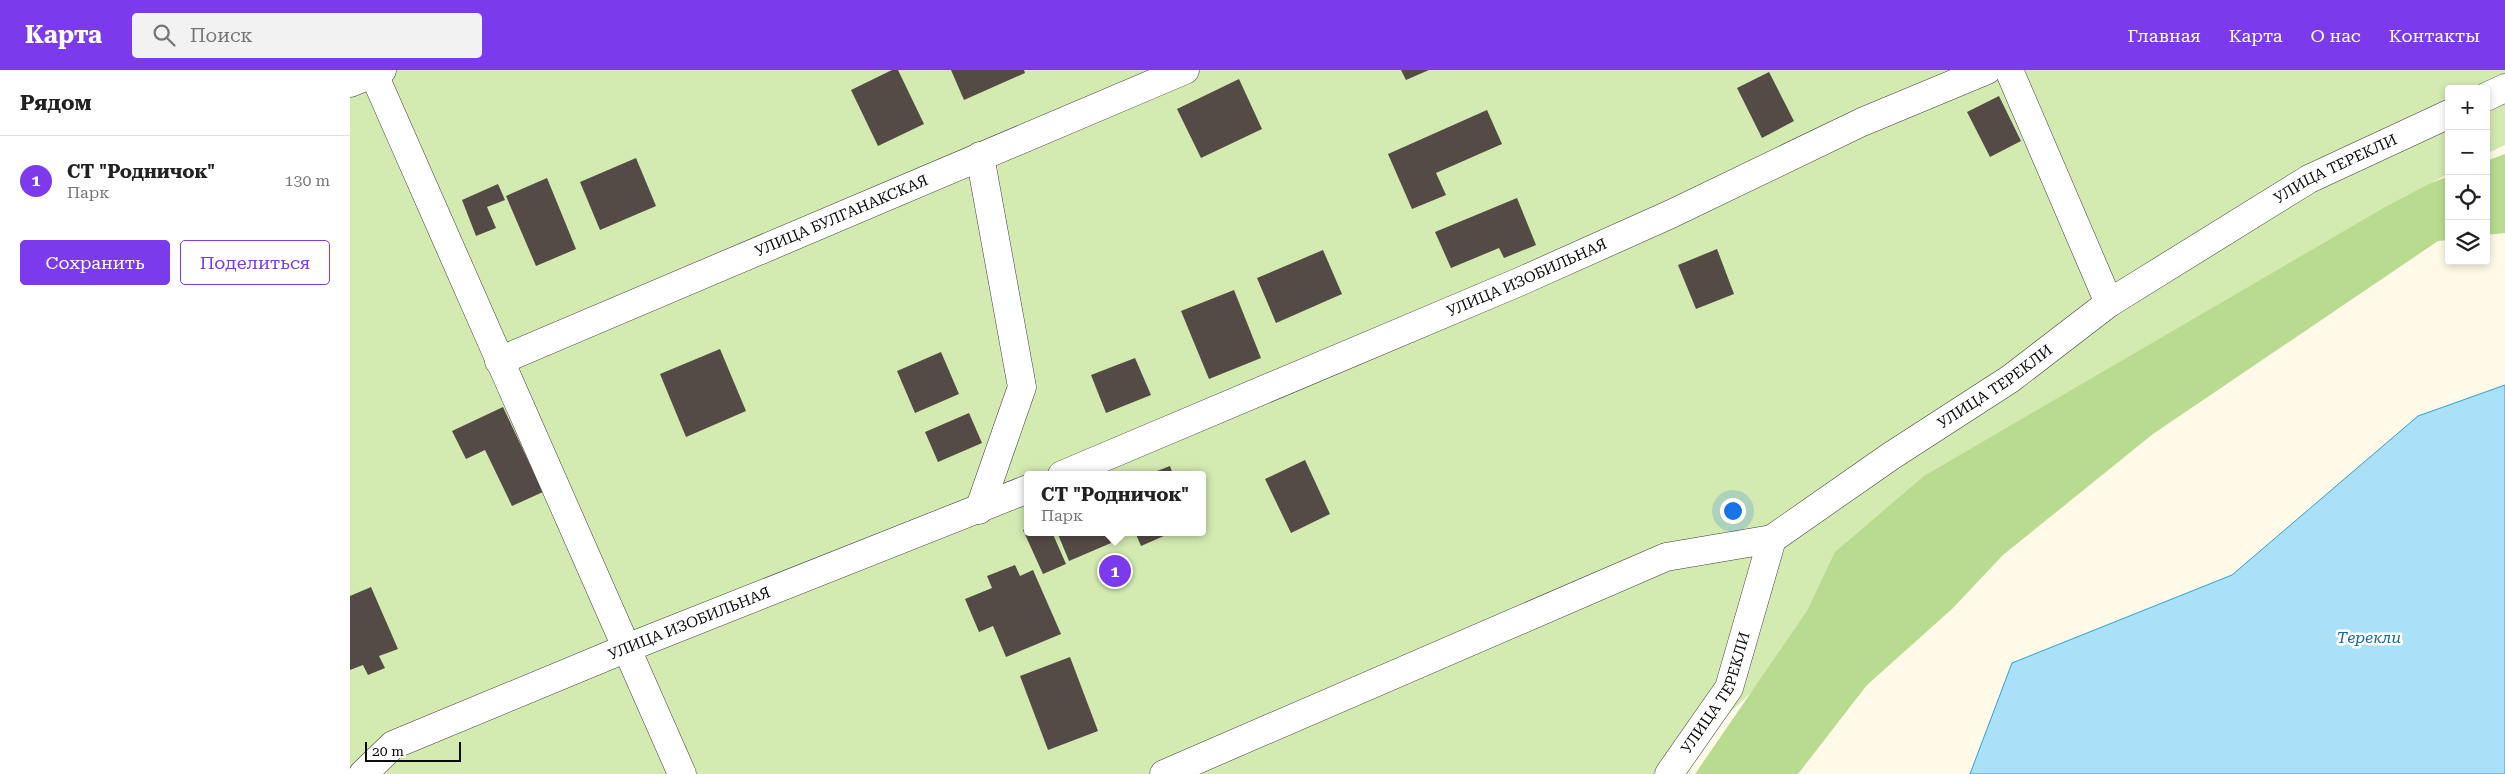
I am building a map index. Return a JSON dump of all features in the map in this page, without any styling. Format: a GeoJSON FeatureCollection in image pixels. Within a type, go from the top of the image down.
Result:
{"type":"FeatureCollection","features":[{"type":"Feature","properties":{"kind":"street","name":"УЛИЦА БУЛГАНАКСКАЯ"},"geometry":{"type":"LineString","coordinates":[[499,361],[1185,70]]}},
{"type":"Feature","properties":{"kind":"street","name":"УЛИЦА ИЗОБИЛЬНАЯ"},"geometry":{"type":"LineString","coordinates":[[1071,471],[1519,282],[1670,214],[1862,122],[1987,70]]}},
{"type":"Feature","properties":{"kind":"street"},"geometry":{"type":"LineString","coordinates":[[2009,70],[2109,303]]}},
{"type":"Feature","properties":{"kind":"street"},"geometry":{"type":"LineString","coordinates":[[370,74],[682,774]]}},
{"type":"Feature","properties":{"kind":"street"},"geometry":{"type":"LineString","coordinates":[[2490,95],[2505,88]]}},
{"type":"Feature","properties":{"kind":"street","name":"УЛИЦА ТЕРЕКЛИ"},"geometry":{"type":"LineString","coordinates":[[1669,774],[1729,688],[1772,539],[1891,456],[2010,379],[2109,303],[2309,179],[2445,116]]}},
{"type":"Feature","properties":{"kind":"street"},"geometry":{"type":"LineString","coordinates":[[979,510],[1022,387],[980,156]]}},
{"type":"Feature","properties":{"kind":"street","name":"УЛИЦА ИЗОБИЛЬНАЯ"},"geometry":{"type":"LineString","coordinates":[[364,774],[393,744],[627,648],[1024,491]]}},
{"type":"Feature","properties":{"kind":"street"},"geometry":{"type":"LineString","coordinates":[[1164,774],[1666,557],[1772,539]]}},
{"type":"Feature","properties":{"kind":"green space"},"geometry":{"type":"Polygon","coordinates":[[[350,70],[2505,70],[2505,145],[2490,152],[2490,85],[2445,85],[2445,175],[2048,412],[1665,774],[350,774],[350,70]]]}},
{"type":"Feature","properties":{"kind":"green space"},"geometry":{"type":"Polygon","coordinates":[[[2505,154],[2505,233],[2490,235],[2490,175],[2490,160],[2505,154]]]}},
{"type":"Feature","properties":{"kind":"green space"},"geometry":{"type":"Polygon","coordinates":[[[2445,178],[2445,240],[2438,241],[2153,434],[2003,555],[1952,609],[1867,685],[1798,774],[1695,774],[1807,611],[1835,552],[1924,476],[2387,206],[2445,178]]]}},
{"type":"Feature","properties":{"kind":"water","name":"Терекли"},"geometry":{"type":"Polygon","coordinates":[[[2505,385],[2505,774],[1970,774],[2012,663],[2232,575],[2418,416],[2505,385]]]}},
{"type":"Feature","properties":{"kind":"building"},"geometry":{"type":"Polygon","coordinates":[[[892,70],[898,70],[924,124],[878,146],[851,90],[892,70]]]}},
{"type":"Feature","properties":{"kind":"building"},"geometry":{"type":"Polygon","coordinates":[[[951,70],[1024,70],[1025,73],[964,100],[951,70]]]}},
{"type":"Feature","properties":{"kind":"building"},"geometry":{"type":"Polygon","coordinates":[[[1401,70],[1429,70],[1406,80],[1401,70]]]}},
{"type":"Feature","properties":{"kind":"building"},"geometry":{"type":"Polygon","coordinates":[[[1769,72],[1794,121],[1762,138],[1737,88],[1769,72]]]}},
{"type":"Feature","properties":{"kind":"building"},"geometry":{"type":"Polygon","coordinates":[[[1239,79],[1262,129],[1201,158],[1177,109],[1239,79]]]}},
{"type":"Feature","properties":{"kind":"building"},"geometry":{"type":"Polygon","coordinates":[[[1999,96],[2021,141],[1990,157],[1967,112],[1999,96]]]}},
{"type":"Feature","properties":{"kind":"building"},"geometry":{"type":"Polygon","coordinates":[[[1487,110],[1502,144],[1436,173],[1446,195],[1412,209],[1388,154],[1487,110]]]}},
{"type":"Feature","properties":{"kind":"building"},"geometry":{"type":"Polygon","coordinates":[[[636,158],[656,206],[600,230],[580,182],[636,158]]]}},
{"type":"Feature","properties":{"kind":"building"},"geometry":{"type":"Polygon","coordinates":[[[547,178],[576,249],[536,266],[506,196],[547,178]]]}},
{"type":"Feature","properties":{"kind":"building"},"geometry":{"type":"Polygon","coordinates":[[[498,184],[505,200],[487,207],[496,228],[476,236],[462,200],[498,184]]]}},
{"type":"Feature","properties":{"kind":"building"},"geometry":{"type":"Polygon","coordinates":[[[1517,198],[1536,245],[1504,258],[1499,248],[1451,268],[1435,232],[1517,198]]]}},
{"type":"Feature","properties":{"kind":"building"},"geometry":{"type":"Polygon","coordinates":[[[1717,249],[1734,294],[1696,309],[1678,265],[1717,249]]]}},
{"type":"Feature","properties":{"kind":"building"},"geometry":{"type":"Polygon","coordinates":[[[1323,250],[1342,294],[1276,323],[1257,278],[1323,250]]]}},
{"type":"Feature","properties":{"kind":"building"},"geometry":{"type":"Polygon","coordinates":[[[1234,290],[1261,358],[1209,379],[1181,311],[1234,290]]]}},
{"type":"Feature","properties":{"kind":"building"},"geometry":{"type":"Polygon","coordinates":[[[720,349],[746,411],[686,437],[660,374],[720,349]]]}},
{"type":"Feature","properties":{"kind":"building"},"geometry":{"type":"Polygon","coordinates":[[[941,352],[959,394],[915,413],[897,371],[941,352]]]}},
{"type":"Feature","properties":{"kind":"building"},"geometry":{"type":"Polygon","coordinates":[[[1135,358],[1151,395],[1106,413],[1091,375],[1135,358]]]}},
{"type":"Feature","properties":{"kind":"building"},"geometry":{"type":"Polygon","coordinates":[[[503,407],[543,492],[512,506],[485,450],[466,459],[452,431],[503,407]]]}},
{"type":"Feature","properties":{"kind":"building"},"geometry":{"type":"Polygon","coordinates":[[[969,413],[982,443],[938,462],[925,432],[969,413]]]}},
{"type":"Feature","properties":{"kind":"building"},"geometry":{"type":"Polygon","coordinates":[[[1305,460],[1330,514],[1291,533],[1265,479],[1305,460]]]}},
{"type":"Feature","properties":{"kind":"building"},"geometry":{"type":"Polygon","coordinates":[[[1170,466],[1172,471],[1157,471],[1170,466]]]}},
{"type":"Feature","properties":{"kind":"building"},"geometry":{"type":"Polygon","coordinates":[[[1026,536],[1054,536],[1066,564],[1043,574],[1026,536]]]}},
{"type":"Feature","properties":{"kind":"building"},"geometry":{"type":"Polygon","coordinates":[[[1059,536],[1108,536],[1111,543],[1069,561],[1059,536]]]}},
{"type":"Feature","properties":{"kind":"building"},"geometry":{"type":"Polygon","coordinates":[[[1137,536],[1164,536],[1141,546],[1137,536]]]}},
{"type":"Feature","properties":{"kind":"building"},"geometry":{"type":"Polygon","coordinates":[[[1015,565],[1020,576],[1033,570],[1061,634],[1006,657],[993,626],[979,632],[965,599],[992,588],[987,576],[1015,565]]]}},
{"type":"Feature","properties":{"kind":"building"},"geometry":{"type":"Polygon","coordinates":[[[371,587],[398,649],[379,656],[385,668],[368,675],[363,665],[350,670],[350,596],[371,587]]]}},
{"type":"Feature","properties":{"kind":"building"},"geometry":{"type":"Polygon","coordinates":[[[1070,657],[1098,731],[1048,750],[1020,676],[1070,657]]]}},
{"type":"Feature","properties":{"kind":"place","name":"СТ \"Родничок\""},"geometry":{"type":"Point","coordinates":[1115,571]}}]}
